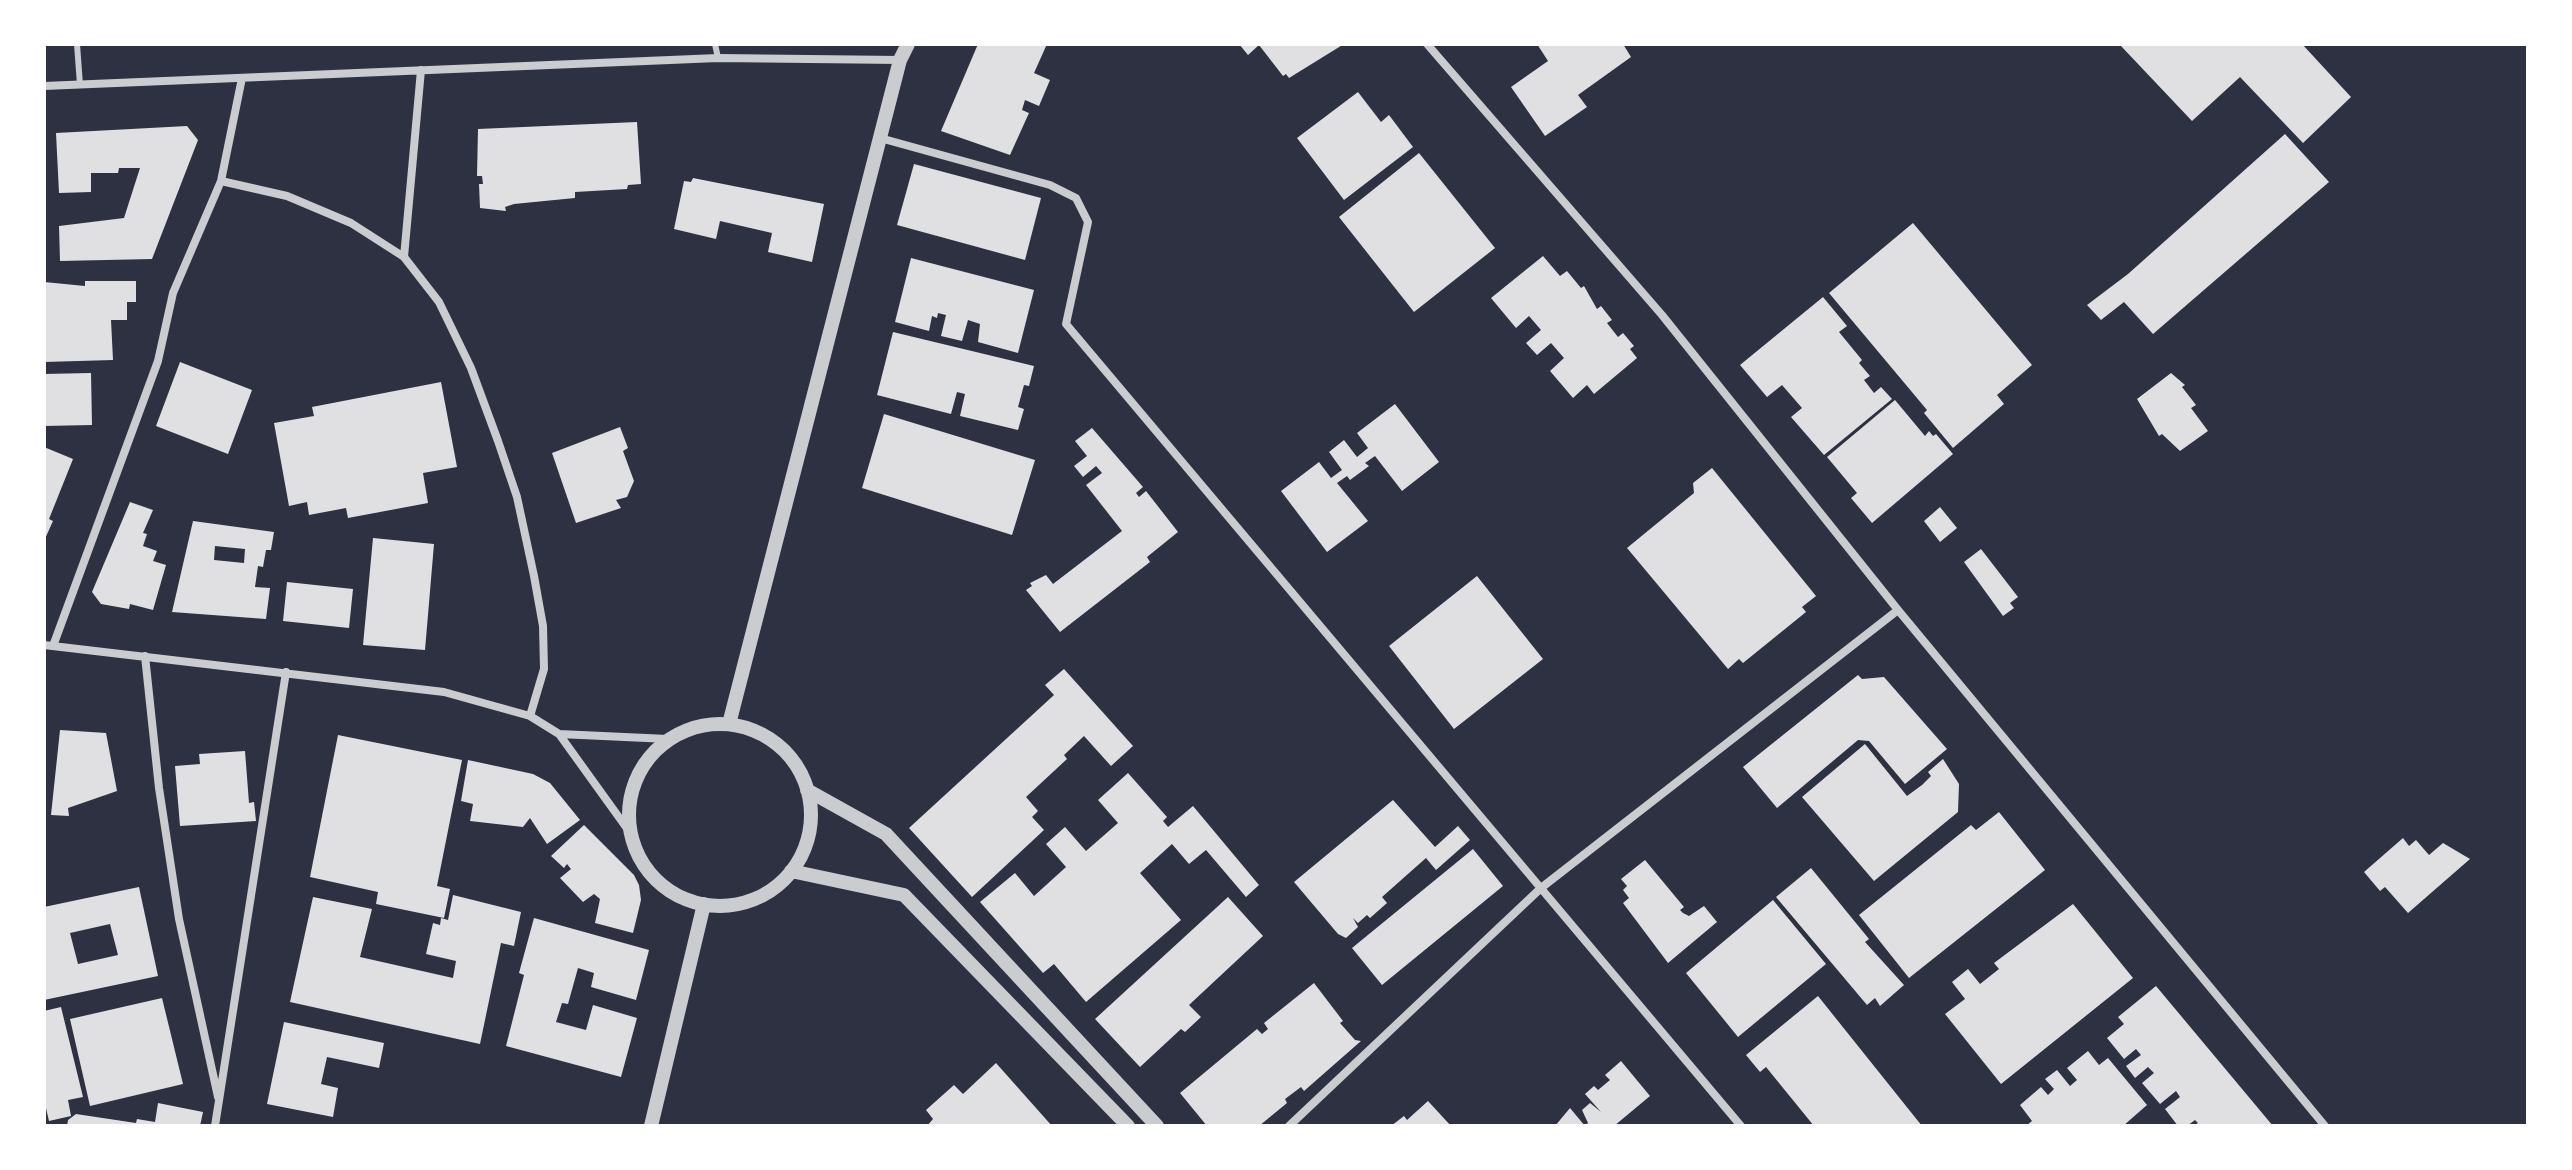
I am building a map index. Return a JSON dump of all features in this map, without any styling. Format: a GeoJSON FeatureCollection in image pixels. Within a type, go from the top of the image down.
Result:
{"type":"FeatureCollection","features":[{"type":"Feature","properties":{"kind":"street"},"geometry":{"type":"LineString","coordinates":[[729,724],[900,60],[908,44]]}},
{"type":"Feature","properties":{"kind":"street"},"geometry":{"type":"LineString","coordinates":[[1427,44],[1662,315],[1898,610],[2325,1126]]}},
{"type":"Feature","properties":{"kind":"street"},"geometry":{"type":"LineString","coordinates":[[44,86],[718,58],[900,60]]}},
{"type":"Feature","properties":{"kind":"street"},"geometry":{"type":"LineString","coordinates":[[404,257],[421,70]]}},
{"type":"Feature","properties":{"kind":"street"},"geometry":{"type":"LineString","coordinates":[[242,78],[221,181],[173,293],[158,361],[48,646],[444,692],[530,716],[559,734],[631,834],[645,866],[657,880],[670,891],[704,904],[746,902],[771,890],[791,871],[809,832],[807,790],[795,765],[778,745],[755,731],[729,724],[697,726],[668,739],[643,765],[635,781],[629,816],[631,834]]}},
{"type":"Feature","properties":{"kind":"street"},"geometry":{"type":"LineString","coordinates":[[880,138],[1050,185],[1076,198],[1088,222],[1066,324],[1741,1126]]}},
{"type":"Feature","properties":{"kind":"street"},"geometry":{"type":"LineString","coordinates":[[221,181],[287,196],[351,223],[404,257],[439,302],[458,342],[517,497],[543,626],[544,669],[530,716]]}},
{"type":"Feature","properties":{"kind":"street"},"geometry":{"type":"LineString","coordinates":[[1289,1126],[1541,888],[1898,610]]}},
{"type":"Feature","properties":{"kind":"street"},"geometry":{"type":"LineString","coordinates":[[145,656],[159,788],[179,919],[219,1101]]}},
{"type":"Feature","properties":{"kind":"street"},"geometry":{"type":"LineString","coordinates":[[215,1126],[286,672]]}},
{"type":"Feature","properties":{"kind":"street"},"geometry":{"type":"LineString","coordinates":[[559,734],[668,739]]}},
{"type":"Feature","properties":{"kind":"street"},"geometry":{"type":"LineString","coordinates":[[807,790],[886,834],[1157,1126]]}},
{"type":"Feature","properties":{"kind":"street"},"geometry":{"type":"LineString","coordinates":[[791,871],[904,895],[1128,1126]]}},
{"type":"Feature","properties":{"kind":"street"},"geometry":{"type":"LineString","coordinates":[[651,1126],[704,904]]}},
{"type":"Feature","properties":{"kind":"lane"},"geometry":{"type":"LineString","coordinates":[[77,44],[80,85]]}},
{"type":"Feature","properties":{"kind":"lane"},"geometry":{"type":"LineString","coordinates":[[715,44],[718,58]]}},
{"type":"Feature","properties":{"kind":"building"},"geometry":{"type":"Polygon","coordinates":[[[978,44],[1047,44],[1034,73],[1050,80],[1039,106],[1025,100],[1022,110],[1029,113],[1010,155],[941,131],[978,44]]]}},
{"type":"Feature","properties":{"kind":"building"},"geometry":{"type":"Polygon","coordinates":[[[1239,44],[1344,44],[1289,78],[1286,74],[1283,76],[1259,45],[1248,55],[1239,44]]]}},
{"type":"Feature","properties":{"kind":"building"},"geometry":{"type":"Polygon","coordinates":[[[1537,44],[1623,44],[1631,57],[1578,95],[1587,107],[1545,136],[1511,87],[1548,61],[1537,44]]]}},
{"type":"Feature","properties":{"kind":"building"},"geometry":{"type":"Polygon","coordinates":[[[2302,44],[2351,97],[2303,143],[2240,77],[2192,121],[2121,46],[2302,44]]]}},
{"type":"Feature","properties":{"kind":"building"},"geometry":{"type":"Polygon","coordinates":[[[1358,92],[1381,122],[1389,115],[1413,147],[1344,200],[1297,138],[1358,92]]]}},
{"type":"Feature","properties":{"kind":"building"},"geometry":{"type":"Polygon","coordinates":[[[637,122],[641,184],[628,185],[627,189],[575,192],[575,198],[514,204],[505,207],[506,211],[480,208],[479,184],[483,184],[482,176],[477,176],[478,129],[637,122]]]}},
{"type":"Feature","properties":{"kind":"building"},"geometry":{"type":"Polygon","coordinates":[[[187,126],[198,140],[152,259],[60,261],[59,226],[124,218],[140,168],[119,168],[118,173],[91,173],[91,192],[59,193],[56,133],[187,126]]]}},
{"type":"Feature","properties":{"kind":"building"},"geometry":{"type":"Polygon","coordinates":[[[2285,134],[2329,182],[2153,334],[2124,302],[2101,320],[2087,305],[2128,274],[2285,134]]]}},
{"type":"Feature","properties":{"kind":"building"},"geometry":{"type":"Polygon","coordinates":[[[1419,153],[1495,248],[1414,312],[1339,217],[1419,153]]]}},
{"type":"Feature","properties":{"kind":"building"},"geometry":{"type":"Polygon","coordinates":[[[914,164],[1041,198],[1025,260],[897,225],[914,164]]]}},
{"type":"Feature","properties":{"kind":"building"},"geometry":{"type":"Polygon","coordinates":[[[693,178],[824,204],[812,262],[768,252],[772,233],[720,221],[716,239],[674,229],[684,181],[691,182],[693,178]]]}},
{"type":"Feature","properties":{"kind":"building"},"geometry":{"type":"Polygon","coordinates":[[[1913,223],[2032,365],[1997,395],[2004,404],[1953,448],[1924,413],[1927,410],[1829,293],[1913,223]]]}},
{"type":"Feature","properties":{"kind":"building"},"geometry":{"type":"Polygon","coordinates":[[[1543,256],[1560,276],[1567,271],[1581,288],[1584,286],[1597,309],[1601,306],[1612,320],[1607,323],[1618,337],[1623,333],[1634,346],[1630,349],[1637,358],[1594,394],[1587,385],[1573,398],[1550,371],[1564,358],[1551,343],[1537,355],[1526,343],[1541,330],[1529,316],[1516,328],[1491,298],[1543,256]]]}},
{"type":"Feature","properties":{"kind":"building"},"geometry":{"type":"Polygon","coordinates":[[[911,258],[1034,290],[1018,353],[978,342],[980,324],[968,320],[962,341],[941,336],[946,315],[938,313],[937,318],[932,316],[929,331],[895,322],[911,258]]]}},
{"type":"Feature","properties":{"kind":"building"},"geometry":{"type":"Polygon","coordinates":[[[85,281],[136,281],[136,302],[127,302],[127,320],[111,320],[113,360],[44,362],[44,282],[85,286],[85,281]]]}},
{"type":"Feature","properties":{"kind":"building"},"geometry":{"type":"Polygon","coordinates":[[[1823,297],[1847,326],[1839,332],[1862,360],[1859,363],[1870,376],[1864,380],[1874,393],[1881,387],[1892,399],[1824,455],[1791,417],[1802,408],[1782,385],[1767,397],[1740,365],[1823,297]]]}},
{"type":"Feature","properties":{"kind":"building"},"geometry":{"type":"Polygon","coordinates":[[[893,332],[1034,366],[1029,386],[1024,385],[1018,407],[1024,409],[1018,430],[960,416],[965,394],[957,392],[951,414],[877,395],[893,332]]]}},
{"type":"Feature","properties":{"kind":"building"},"geometry":{"type":"Polygon","coordinates":[[[180,362],[252,390],[228,454],[156,426],[180,362]]]}},
{"type":"Feature","properties":{"kind":"building"},"geometry":{"type":"Polygon","coordinates":[[[91,373],[92,425],[44,426],[44,374],[91,373]]]}},
{"type":"Feature","properties":{"kind":"building"},"geometry":{"type":"Polygon","coordinates":[[[2171,373],[2185,385],[2182,387],[2196,405],[2191,408],[2208,431],[2180,451],[2162,434],[2159,436],[2137,399],[2171,373]]]}},
{"type":"Feature","properties":{"kind":"building"},"geometry":{"type":"Polygon","coordinates":[[[441,382],[457,467],[423,473],[428,503],[348,518],[346,508],[309,515],[307,502],[289,506],[274,423],[314,416],[312,407],[441,382]]]}},
{"type":"Feature","properties":{"kind":"building"},"geometry":{"type":"Polygon","coordinates":[[[1895,400],[1925,436],[1929,431],[1933,436],[1936,434],[1953,454],[1872,523],[1851,498],[1857,493],[1827,457],[1895,400]]]}},
{"type":"Feature","properties":{"kind":"building"},"geometry":{"type":"Polygon","coordinates":[[[1395,404],[1439,462],[1402,491],[1375,456],[1365,463],[1369,466],[1350,480],[1347,476],[1337,483],[1368,521],[1327,552],[1281,491],[1319,462],[1331,478],[1342,470],[1329,452],[1344,440],[1357,457],[1368,448],[1357,433],[1395,404]]]}},
{"type":"Feature","properties":{"kind":"building"},"geometry":{"type":"Polygon","coordinates":[[[884,414],[1035,460],[1012,535],[862,488],[884,414]]]}},
{"type":"Feature","properties":{"kind":"building"},"geometry":{"type":"Polygon","coordinates":[[[620,427],[628,448],[623,451],[634,481],[627,497],[616,500],[621,508],[576,523],[552,453],[620,427]]]}},
{"type":"Feature","properties":{"kind":"building"},"geometry":{"type":"Polygon","coordinates":[[[1092,428],[1143,487],[1136,493],[1139,497],[1146,491],[1178,532],[1147,557],[1150,562],[1060,632],[1026,590],[1032,586],[1030,583],[1046,575],[1053,584],[1122,531],[1086,485],[1102,473],[1096,466],[1083,477],[1074,466],[1087,456],[1075,441],[1092,428]]]}},
{"type":"Feature","properties":{"kind":"building"},"geometry":{"type":"Polygon","coordinates":[[[44,447],[73,459],[49,519],[53,521],[44,541],[44,447]]]}},
{"type":"Feature","properties":{"kind":"building"},"geometry":{"type":"Polygon","coordinates":[[[1712,468],[1816,596],[1802,607],[1806,612],[1743,663],[1739,659],[1728,669],[1627,548],[1694,493],[1693,483],[1712,468]]]}},
{"type":"Feature","properties":{"kind":"building"},"geometry":{"type":"Polygon","coordinates":[[[130,502],[153,510],[143,533],[147,534],[143,546],[157,551],[153,561],[166,565],[153,610],[130,604],[129,609],[101,604],[92,592],[130,502]]]}},
{"type":"Feature","properties":{"kind":"building"},"geometry":{"type":"Polygon","coordinates":[[[1940,507],[1957,528],[1940,542],[1924,521],[1940,507]]]}},
{"type":"Feature","properties":{"kind":"building"},"geometry":{"type":"Polygon","coordinates":[[[193,521],[274,532],[271,550],[266,550],[263,567],[258,566],[255,587],[270,588],[266,619],[172,612],[193,521]],[[215,546],[214,560],[244,563],[245,549],[215,546]]]}},
{"type":"Feature","properties":{"kind":"building"},"geometry":{"type":"Polygon","coordinates":[[[373,538],[434,544],[425,650],[363,645],[373,538]]]}},
{"type":"Feature","properties":{"kind":"building"},"geometry":{"type":"Polygon","coordinates":[[[1981,549],[2018,597],[2010,603],[2014,608],[2003,616],[1964,562],[1981,549]]]}},
{"type":"Feature","properties":{"kind":"building"},"geometry":{"type":"Polygon","coordinates":[[[1477,576],[1543,659],[1454,729],[1389,646],[1477,576]]]}},
{"type":"Feature","properties":{"kind":"building"},"geometry":{"type":"Polygon","coordinates":[[[287,582],[353,589],[349,628],[283,621],[287,582]]]}},
{"type":"Feature","properties":{"kind":"building"},"geometry":{"type":"Polygon","coordinates":[[[1064,669],[1133,746],[1111,766],[1084,736],[1064,755],[1067,759],[1026,797],[1038,811],[1032,817],[1044,830],[972,897],[909,828],[1054,695],[1045,685],[1064,669]]]}},
{"type":"Feature","properties":{"kind":"building"},"geometry":{"type":"Polygon","coordinates":[[[1858,675],[1862,679],[1884,677],[1947,749],[1905,784],[1869,741],[1858,740],[1777,808],[1743,767],[1858,675]]]}},
{"type":"Feature","properties":{"kind":"building"},"geometry":{"type":"Polygon","coordinates":[[[60,730],[106,733],[117,791],[68,808],[69,816],[51,815],[60,730]]]}},
{"type":"Feature","properties":{"kind":"building"},"geometry":{"type":"Polygon","coordinates":[[[338,735],[462,760],[437,886],[450,889],[444,918],[376,904],[378,892],[310,877],[338,735]]]}},
{"type":"Feature","properties":{"kind":"building"},"geometry":{"type":"Polygon","coordinates":[[[1865,744],[1907,796],[1931,776],[1928,772],[1943,759],[1959,784],[1958,812],[1874,881],[1802,797],[1865,744]]]}},
{"type":"Feature","properties":{"kind":"building"},"geometry":{"type":"Polygon","coordinates":[[[245,751],[249,803],[254,802],[256,821],[180,826],[175,766],[200,764],[199,754],[245,751]]]}},
{"type":"Feature","properties":{"kind":"building"},"geometry":{"type":"Polygon","coordinates":[[[468,760],[533,774],[550,783],[580,820],[547,844],[530,818],[523,827],[470,821],[473,804],[461,801],[468,760]]]}},
{"type":"Feature","properties":{"kind":"building"},"geometry":{"type":"Polygon","coordinates":[[[1128,773],[1167,817],[1163,821],[1168,827],[1193,806],[1259,885],[1246,897],[1206,850],[1189,864],[1172,844],[1140,873],[1181,920],[1086,1002],[1054,964],[1043,973],[980,902],[1015,873],[1034,896],[1066,867],[1046,844],[1065,827],[1086,851],[1118,823],[1098,800],[1128,773]]]}},
{"type":"Feature","properties":{"kind":"building"},"geometry":{"type":"Polygon","coordinates":[[[1393,800],[1435,847],[1458,826],[1470,840],[1436,870],[1426,858],[1382,897],[1387,903],[1370,918],[1367,915],[1358,923],[1353,918],[1358,927],[1346,938],[1338,934],[1294,882],[1393,800]]]}},
{"type":"Feature","properties":{"kind":"building"},"geometry":{"type":"Polygon","coordinates":[[[1999,812],[2045,870],[1909,978],[1859,915],[1971,825],[1976,830],[1999,812]]]}},
{"type":"Feature","properties":{"kind":"building"},"geometry":{"type":"Polygon","coordinates":[[[584,825],[634,875],[639,885],[641,900],[633,933],[595,923],[600,899],[594,894],[583,902],[560,878],[571,869],[567,864],[564,868],[551,856],[584,825]]]}},
{"type":"Feature","properties":{"kind":"building"},"geometry":{"type":"Polygon","coordinates":[[[2403,838],[2409,846],[2416,840],[2429,855],[2443,843],[2470,859],[2408,913],[2385,887],[2380,891],[2364,872],[2403,838]]]}},
{"type":"Feature","properties":{"kind":"building"},"geometry":{"type":"Polygon","coordinates":[[[1473,849],[1503,886],[1382,985],[1352,948],[1473,849]]]}},
{"type":"Feature","properties":{"kind":"building"},"geometry":{"type":"Polygon","coordinates":[[[1645,860],[1684,907],[1680,910],[1683,913],[1689,916],[1704,906],[1717,922],[1668,963],[1623,903],[1629,898],[1623,890],[1627,886],[1621,879],[1645,860]]]}},
{"type":"Feature","properties":{"kind":"building"},"geometry":{"type":"Polygon","coordinates":[[[1811,868],[1869,939],[1865,942],[1904,985],[1880,1006],[1875,998],[1867,1005],[1776,897],[1811,868]]]}},
{"type":"Feature","properties":{"kind":"building"},"geometry":{"type":"Polygon","coordinates":[[[139,887],[158,976],[44,1000],[44,907],[139,887]],[[110,924],[70,933],[78,964],[118,955],[110,924]]]}},
{"type":"Feature","properties":{"kind":"building"},"geometry":{"type":"Polygon","coordinates":[[[453,895],[521,912],[514,946],[501,943],[480,1044],[290,1002],[313,897],[372,909],[360,957],[453,978],[456,961],[426,954],[433,923],[440,925],[441,918],[448,920],[453,895]]]}},
{"type":"Feature","properties":{"kind":"building"},"geometry":{"type":"Polygon","coordinates":[[[1228,897],[1263,936],[1189,1005],[1201,1017],[1185,1032],[1181,1029],[1140,1067],[1095,1019],[1228,897]]]}},
{"type":"Feature","properties":{"kind":"building"},"geometry":{"type":"Polygon","coordinates":[[[1773,900],[1826,964],[1738,1037],[1686,973],[1773,900]]]}},
{"type":"Feature","properties":{"kind":"building"},"geometry":{"type":"Polygon","coordinates":[[[2073,904],[2133,978],[2001,1084],[1945,1014],[1965,999],[1952,982],[1968,969],[1980,984],[1999,969],[1994,963],[2073,904]]]}},
{"type":"Feature","properties":{"kind":"building"},"geometry":{"type":"Polygon","coordinates":[[[534,918],[649,950],[636,1000],[591,987],[594,973],[578,968],[568,1004],[562,1003],[556,1022],[586,1030],[593,1005],[637,1018],[621,1077],[506,1046],[524,975],[519,973],[534,918]]]}},
{"type":"Feature","properties":{"kind":"building"},"geometry":{"type":"Polygon","coordinates":[[[1314,983],[1343,1021],[1340,1023],[1355,1040],[1361,1041],[1304,1091],[1301,1087],[1285,1099],[1287,1103],[1259,1126],[1207,1126],[1180,1093],[1257,1029],[1262,1034],[1268,1029],[1264,1023],[1314,983]]]}},
{"type":"Feature","properties":{"kind":"building"},"geometry":{"type":"Polygon","coordinates":[[[2156,986],[2273,1126],[2193,1126],[2198,1123],[2195,1120],[2187,1126],[2178,1126],[2165,1109],[2180,1097],[2176,1091],[2160,1104],[2142,1083],[2154,1073],[2148,1067],[2135,1078],[2126,1066],[2141,1055],[2136,1049],[2124,1059],[2107,1038],[2124,1024],[2118,1017],[2156,986]]]}},
{"type":"Feature","properties":{"kind":"building"},"geometry":{"type":"Polygon","coordinates":[[[1818,996],[1922,1126],[1814,1126],[1766,1067],[1760,1072],[1746,1055],[1818,996]]]}},
{"type":"Feature","properties":{"kind":"building"},"geometry":{"type":"Polygon","coordinates":[[[162,998],[183,1084],[90,1106],[70,1019],[162,998]]]}},
{"type":"Feature","properties":{"kind":"building"},"geometry":{"type":"Polygon","coordinates":[[[61,1007],[83,1097],[68,1100],[71,1116],[49,1121],[44,1100],[44,1011],[61,1007]]]}},
{"type":"Feature","properties":{"kind":"building"},"geometry":{"type":"Polygon","coordinates":[[[284,1022],[384,1043],[379,1068],[327,1057],[321,1084],[338,1088],[333,1117],[267,1104],[284,1022]]]}},
{"type":"Feature","properties":{"kind":"building"},"geometry":{"type":"Polygon","coordinates":[[[2088,1051],[2099,1065],[2108,1058],[2147,1105],[2123,1126],[2026,1126],[2032,1121],[2020,1105],[2041,1087],[2048,1095],[2054,1089],[2045,1079],[2057,1070],[2070,1086],[2077,1080],[2067,1068],[2088,1051]]]}},
{"type":"Feature","properties":{"kind":"building"},"geometry":{"type":"Polygon","coordinates":[[[1621,1061],[1650,1096],[1614,1126],[1585,1126],[1588,1123],[1582,1110],[1590,1103],[1601,1112],[1585,1094],[1594,1086],[1598,1090],[1610,1080],[1605,1075],[1621,1061]]]}},
{"type":"Feature","properties":{"kind":"building"},"geometry":{"type":"Polygon","coordinates":[[[996,1063],[1052,1126],[927,1126],[933,1119],[926,1110],[954,1085],[963,1094],[996,1063]]]}},
{"type":"Feature","properties":{"kind":"building"},"geometry":{"type":"Polygon","coordinates":[[[1428,1101],[1451,1126],[1391,1126],[1404,1116],[1407,1120],[1428,1101]]]}},
{"type":"Feature","properties":{"kind":"building"},"geometry":{"type":"Polygon","coordinates":[[[158,1103],[203,1112],[200,1126],[67,1126],[68,1120],[76,1114],[136,1123],[137,1119],[155,1122],[158,1103]]]}},
{"type":"Feature","properties":{"kind":"building"},"geometry":{"type":"Polygon","coordinates":[[[1570,1108],[1585,1126],[1555,1126],[1570,1108]]]}}]}
